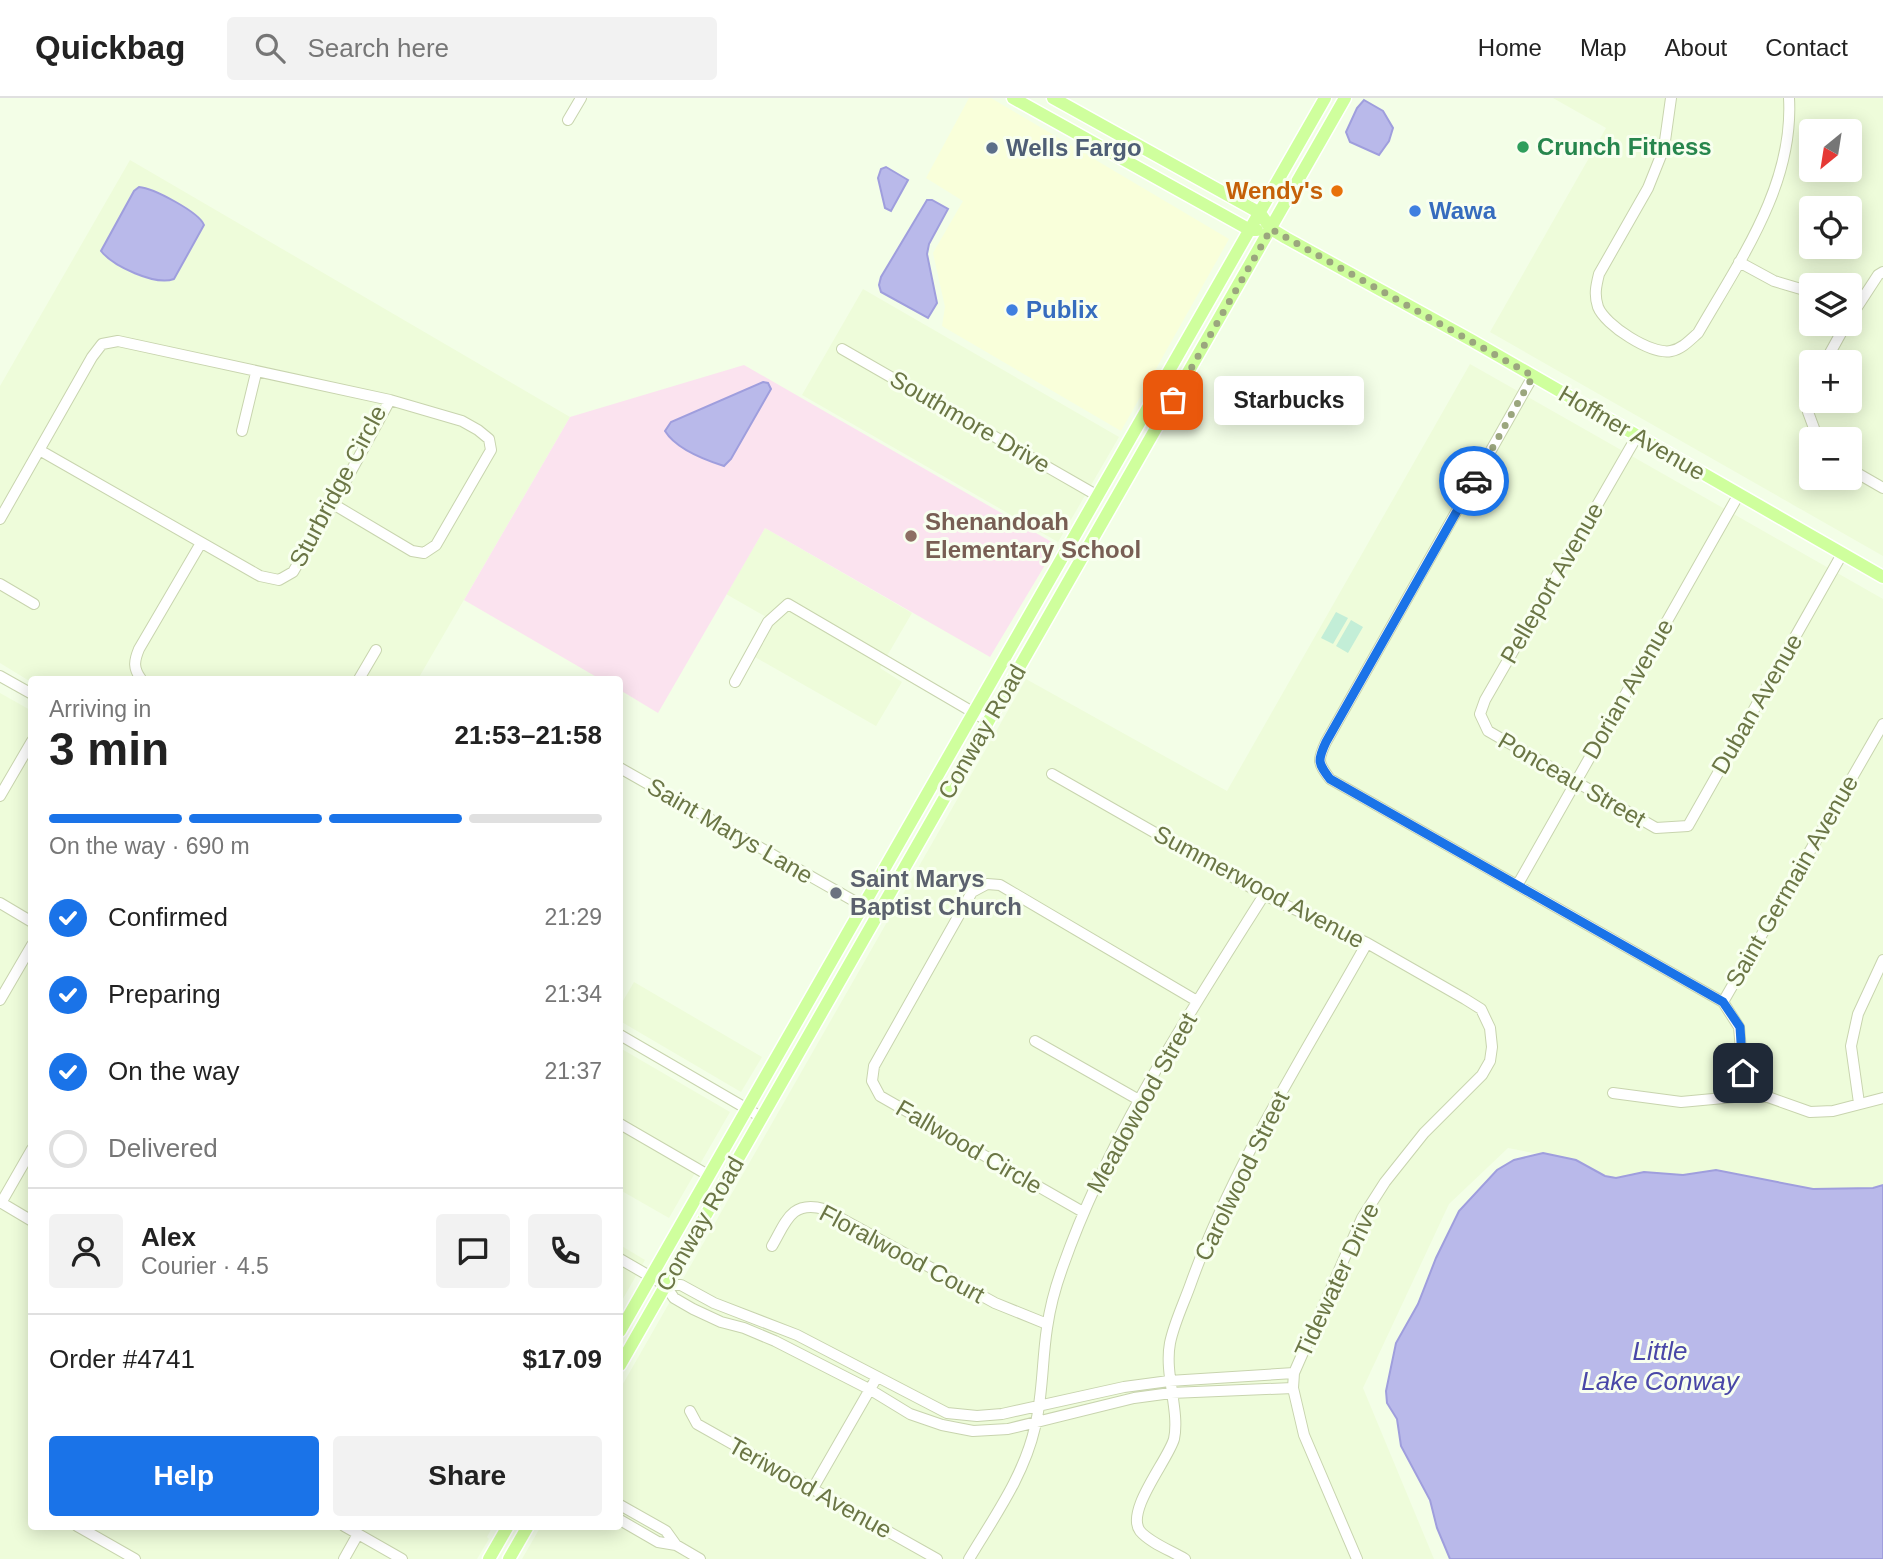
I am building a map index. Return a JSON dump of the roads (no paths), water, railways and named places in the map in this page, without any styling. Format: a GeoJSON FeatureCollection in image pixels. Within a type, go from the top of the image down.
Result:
{"type":"FeatureCollection","features":[{"type":"Feature","properties":{"kind":"main road"},"geometry":{"type":"LineString","coordinates":[[1013,98],[1250,230],[1271,229]]}},
{"type":"Feature","properties":{"kind":"main road","name":"Hoffner Avenue"},"geometry":{"type":"LineString","coordinates":[[1053,98],[1260,213],[1271,229],[1883,577]]}},
{"type":"Feature","properties":{"kind":"main road","name":"Conway Road"},"geometry":{"type":"LineString","coordinates":[[623,1326],[1325,98]]}},
{"type":"Feature","properties":{"kind":"main road","name":"Conway Road"},"geometry":{"type":"LineString","coordinates":[[623,1360],[1345,98]]}},
{"type":"Feature","properties":{"kind":"main road"},"geometry":{"type":"LineString","coordinates":[[1152,437],[1151,418],[1166,391],[1171,369]]}},
{"type":"Feature","properties":{"kind":"main road"},"geometry":{"type":"LineString","coordinates":[[1111,507],[1118,482],[1141,442],[1138,426]]}},
{"type":"Feature","properties":{"kind":"main road"},"geometry":{"type":"LineString","coordinates":[[489,1559],[506,1530]]}},
{"type":"Feature","properties":{"kind":"main road"},"geometry":{"type":"LineString","coordinates":[[512,1553],[521,1530]]}},
{"type":"Feature","properties":{"kind":"main road"},"geometry":{"type":"LineString","coordinates":[[512,1553],[526,1530]]}},
{"type":"Feature","properties":{"kind":"street"},"geometry":{"type":"LineString","coordinates":[[568,120],[581,98]]}},
{"type":"Feature","properties":{"kind":"street"},"geometry":{"type":"LineString","coordinates":[[1671,98],[1664,148],[1648,188],[1598,274],[1594,290],[1598,306],[1607,321],[1649,348],[1670,351],[1686,344],[1698,333],[1771,201],[1785,155],[1790,114],[1789,98]]}},
{"type":"Feature","properties":{"kind":"street"},"geometry":{"type":"LineString","coordinates":[[1739,262],[1774,281],[1799,288]]}},
{"type":"Feature","properties":{"kind":"street"},"geometry":{"type":"LineString","coordinates":[[1862,298],[1883,272]]}},
{"type":"Feature","properties":{"kind":"street","name":"Sturbridge Circle"},"geometry":{"type":"LineString","coordinates":[[118,341],[256,373],[390,400],[293,572],[279,580],[260,576],[41,451],[92,357],[102,344],[118,341]]}},
{"type":"Feature","properties":{"kind":"street","name":"Southmore Drive"},"geometry":{"type":"LineString","coordinates":[[842,349],[1098,496]]}},
{"type":"Feature","properties":{"kind":"street"},"geometry":{"type":"LineString","coordinates":[[242,431],[256,373]]}},
{"type":"Feature","properties":{"kind":"street"},"geometry":{"type":"LineString","coordinates":[[1533,376],[1326,742],[1318,757],[1320,766],[1330,779],[1723,1002],[1740,1027],[1745,1096]]}},
{"type":"Feature","properties":{"kind":"street"},"geometry":{"type":"LineString","coordinates":[[333,504],[412,551],[424,553],[436,545],[491,450],[489,439],[462,421],[390,400]]}},
{"type":"Feature","properties":{"kind":"street","name":"Pelleport Avenue"},"geometry":{"type":"LineString","coordinates":[[1488,731],[1480,714],[1485,700],[1637,436]]}},
{"type":"Feature","properties":{"kind":"street"},"geometry":{"type":"LineString","coordinates":[[0,519],[41,451]]}},
{"type":"Feature","properties":{"kind":"street"},"geometry":{"type":"LineString","coordinates":[[1862,476],[1883,488]]}},
{"type":"Feature","properties":{"kind":"street","name":"Dorian Avenue"},"geometry":{"type":"LineString","coordinates":[[1518,884],[1738,494]]}},
{"type":"Feature","properties":{"kind":"street"},"geometry":{"type":"LineString","coordinates":[[139,676],[134,660],[201,543]]}},
{"type":"Feature","properties":{"kind":"street","name":"Duban Avenue"},"geometry":{"type":"LineString","coordinates":[[1656,828],[1688,826],[1842,554]]}},
{"type":"Feature","properties":{"kind":"street"},"geometry":{"type":"LineString","coordinates":[[1052,577],[1074,572]]}},
{"type":"Feature","properties":{"kind":"street"},"geometry":{"type":"LineString","coordinates":[[1052,577],[1065,589]]}},
{"type":"Feature","properties":{"kind":"street"},"geometry":{"type":"LineString","coordinates":[[0,584],[34,604]]}},
{"type":"Feature","properties":{"kind":"street"},"geometry":{"type":"LineString","coordinates":[[734,682],[768,622],[788,604],[988,721]]}},
{"type":"Feature","properties":{"kind":"street"},"geometry":{"type":"LineString","coordinates":[[361,676],[376,650]]}},
{"type":"Feature","properties":{"kind":"street"},"geometry":{"type":"LineString","coordinates":[[0,676],[28,692]]}},
{"type":"Feature","properties":{"kind":"street","name":"Saint Germain Avenue"},"geometry":{"type":"LineString","coordinates":[[1723,1002],[1883,724]]}},
{"type":"Feature","properties":{"kind":"street","name":"Ponceau Street"},"geometry":{"type":"LineString","coordinates":[[1488,731],[1656,828]]}},
{"type":"Feature","properties":{"kind":"street"},"geometry":{"type":"LineString","coordinates":[[0,796],[28,748]]}},
{"type":"Feature","properties":{"kind":"street","name":"Saint Marys Lane"},"geometry":{"type":"LineString","coordinates":[[623,770],[877,915]]}},
{"type":"Feature","properties":{"kind":"street","name":"Summerwood Avenue"},"geometry":{"type":"LineString","coordinates":[[1052,774],[1264,895],[1367,943],[1465,999]]}},
{"type":"Feature","properties":{"kind":"street","name":"Fallwood Circle"},"geometry":{"type":"LineString","coordinates":[[1083,1212],[880,1096],[872,1081],[874,1066],[972,892],[988,884],[1000,885],[1197,1001]]}},
{"type":"Feature","properties":{"kind":"street","name":"Meadowood Street"},"geometry":{"type":"LineString","coordinates":[[969,1559],[1019,1474],[1037,1423],[1047,1324],[1062,1270],[1083,1212],[1110,1153],[1139,1100],[1264,895]]}},
{"type":"Feature","properties":{"kind":"street"},"geometry":{"type":"LineString","coordinates":[[0,903],[28,920]]}},
{"type":"Feature","properties":{"kind":"street","name":"Carolwood Street"},"geometry":{"type":"LineString","coordinates":[[1185,1559],[1139,1530],[1137,1521],[1139,1507],[1174,1438],[1169,1381],[1170,1344],[1206,1241],[1244,1160],[1367,943]]}},
{"type":"Feature","properties":{"kind":"street"},"geometry":{"type":"LineString","coordinates":[[0,1000],[28,952]]}},
{"type":"Feature","properties":{"kind":"street"},"geometry":{"type":"LineString","coordinates":[[1859,1103],[1852,1046],[1858,1014],[1883,960]]}},
{"type":"Feature","properties":{"kind":"street","name":"Tidewater Drive"},"geometry":{"type":"LineString","coordinates":[[1357,1559],[1304,1435],[1293,1388],[1294,1373],[1362,1218],[1385,1182],[1424,1133],[1482,1075],[1490,1061],[1490,1028],[1481,1009],[1465,999]]}},
{"type":"Feature","properties":{"kind":"street"},"geometry":{"type":"LineString","coordinates":[[623,1037],[761,1117]]}},
{"type":"Feature","properties":{"kind":"street"},"geometry":{"type":"LineString","coordinates":[[1034,1041],[1139,1100]]}},
{"type":"Feature","properties":{"kind":"street"},"geometry":{"type":"LineString","coordinates":[[1613,1093],[1681,1102],[1745,1096],[1768,1097],[1810,1112],[1833,1111],[1883,1098]]}},
{"type":"Feature","properties":{"kind":"street"},"geometry":{"type":"LineString","coordinates":[[623,1126],[708,1175]]}},
{"type":"Feature","properties":{"kind":"street"},"geometry":{"type":"LineString","coordinates":[[28,1156],[0,1203],[28,1218]]}},
{"type":"Feature","properties":{"kind":"street","name":"Floralwood Court"},"geometry":{"type":"LineString","coordinates":[[772,1246],[791,1214],[799,1208],[813,1206],[824,1209],[995,1303],[1047,1324]]}},
{"type":"Feature","properties":{"kind":"street"},"geometry":{"type":"LineString","coordinates":[[623,1261],[665,1285],[674,1297],[705,1315],[775,1341],[869,1389],[910,1414],[942,1425],[973,1431],[1008,1429],[1134,1398],[1171,1393],[1293,1388]]}},
{"type":"Feature","properties":{"kind":"street"},"geometry":{"type":"LineString","coordinates":[[665,1285],[681,1285],[714,1303],[769,1323],[947,1413],[977,1416],[1038,1407],[1124,1387],[1169,1381],[1294,1373]]}},
{"type":"Feature","properties":{"kind":"street"},"geometry":{"type":"LineString","coordinates":[[812,1490],[877,1377]]}},
{"type":"Feature","properties":{"kind":"street","name":"Teriwood Avenue"},"geometry":{"type":"LineString","coordinates":[[690,1411],[697,1424],[937,1559]]}},
{"type":"Feature","properties":{"kind":"street"},"geometry":{"type":"LineString","coordinates":[[623,1507],[666,1531],[676,1545]]}},
{"type":"Feature","properties":{"kind":"street"},"geometry":{"type":"LineString","coordinates":[[623,1522],[658,1542],[676,1545],[700,1559]]}},
{"type":"Feature","properties":{"kind":"street"},"geometry":{"type":"LineString","coordinates":[[84,1530],[135,1559]]}},
{"type":"Feature","properties":{"kind":"street"},"geometry":{"type":"LineString","coordinates":[[351,1530],[402,1559]]}},
{"type":"Feature","properties":{"kind":"street"},"geometry":{"type":"LineString","coordinates":[[344,1559],[358,1534]]}},
{"type":"Feature","properties":{"kind":"water"},"geometry":{"type":"Polygon","coordinates":[[[1364,100],[1383,111],[1393,128],[1389,141],[1379,155],[1350,142],[1346,132],[1357,108],[1364,100]]]}},
{"type":"Feature","properties":{"kind":"water"},"geometry":{"type":"Polygon","coordinates":[[[886,167],[908,180],[891,211],[885,208],[878,178],[881,169],[886,167]]]}},
{"type":"Feature","properties":{"kind":"water"},"geometry":{"type":"Polygon","coordinates":[[[139,187],[175,202],[194,214],[204,225],[174,279],[156,280],[135,273],[115,263],[101,251],[134,191],[139,187]]]}},
{"type":"Feature","properties":{"kind":"water"},"geometry":{"type":"Polygon","coordinates":[[[927,200],[948,209],[929,244],[927,254],[937,303],[928,318],[881,292],[879,285],[881,277],[927,200]]]}},
{"type":"Feature","properties":{"kind":"water"},"geometry":{"type":"Polygon","coordinates":[[[763,382],[768,383],[771,389],[731,459],[724,466],[683,448],[665,431],[671,422],[763,382]]]}},
{"type":"Feature","properties":{"kind":"water","name":"Little Lake Conway"},"geometry":{"type":"Polygon","coordinates":[[[1543,1153],[1576,1160],[1605,1176],[1616,1178],[1644,1172],[1683,1175],[1716,1170],[1813,1189],[1873,1188],[1883,1185],[1883,1559],[1450,1559],[1437,1528],[1430,1500],[1401,1446],[1397,1419],[1387,1403],[1386,1391],[1396,1343],[1418,1304],[1459,1211],[1497,1170],[1514,1160],[1543,1153]]]}},
{"type":"Feature","properties":{"kind":"place","name":"Crunch Fitness"},"geometry":{"type":"Point","coordinates":[1523,147]}},
{"type":"Feature","properties":{"kind":"place","name":"Wells Fargo"},"geometry":{"type":"Point","coordinates":[992,148]}},
{"type":"Feature","properties":{"kind":"place","name":"Wendy's"},"geometry":{"type":"Point","coordinates":[1337,191]}},
{"type":"Feature","properties":{"kind":"place","name":"Wawa"},"geometry":{"type":"Point","coordinates":[1415,211]}},
{"type":"Feature","properties":{"kind":"place","name":"Publix"},"geometry":{"type":"Point","coordinates":[1012,310]}},
{"type":"Feature","properties":{"kind":"place","name":"Starbucks"},"geometry":{"type":"Point","coordinates":[1173,400]}},
{"type":"Feature","properties":{"kind":"place","name":"Shenandoah Elementary School"},"geometry":{"type":"Point","coordinates":[911,536]}},
{"type":"Feature","properties":{"kind":"place","name":"Saint Marys Baptist Church"},"geometry":{"type":"Point","coordinates":[836,893]}}]}
